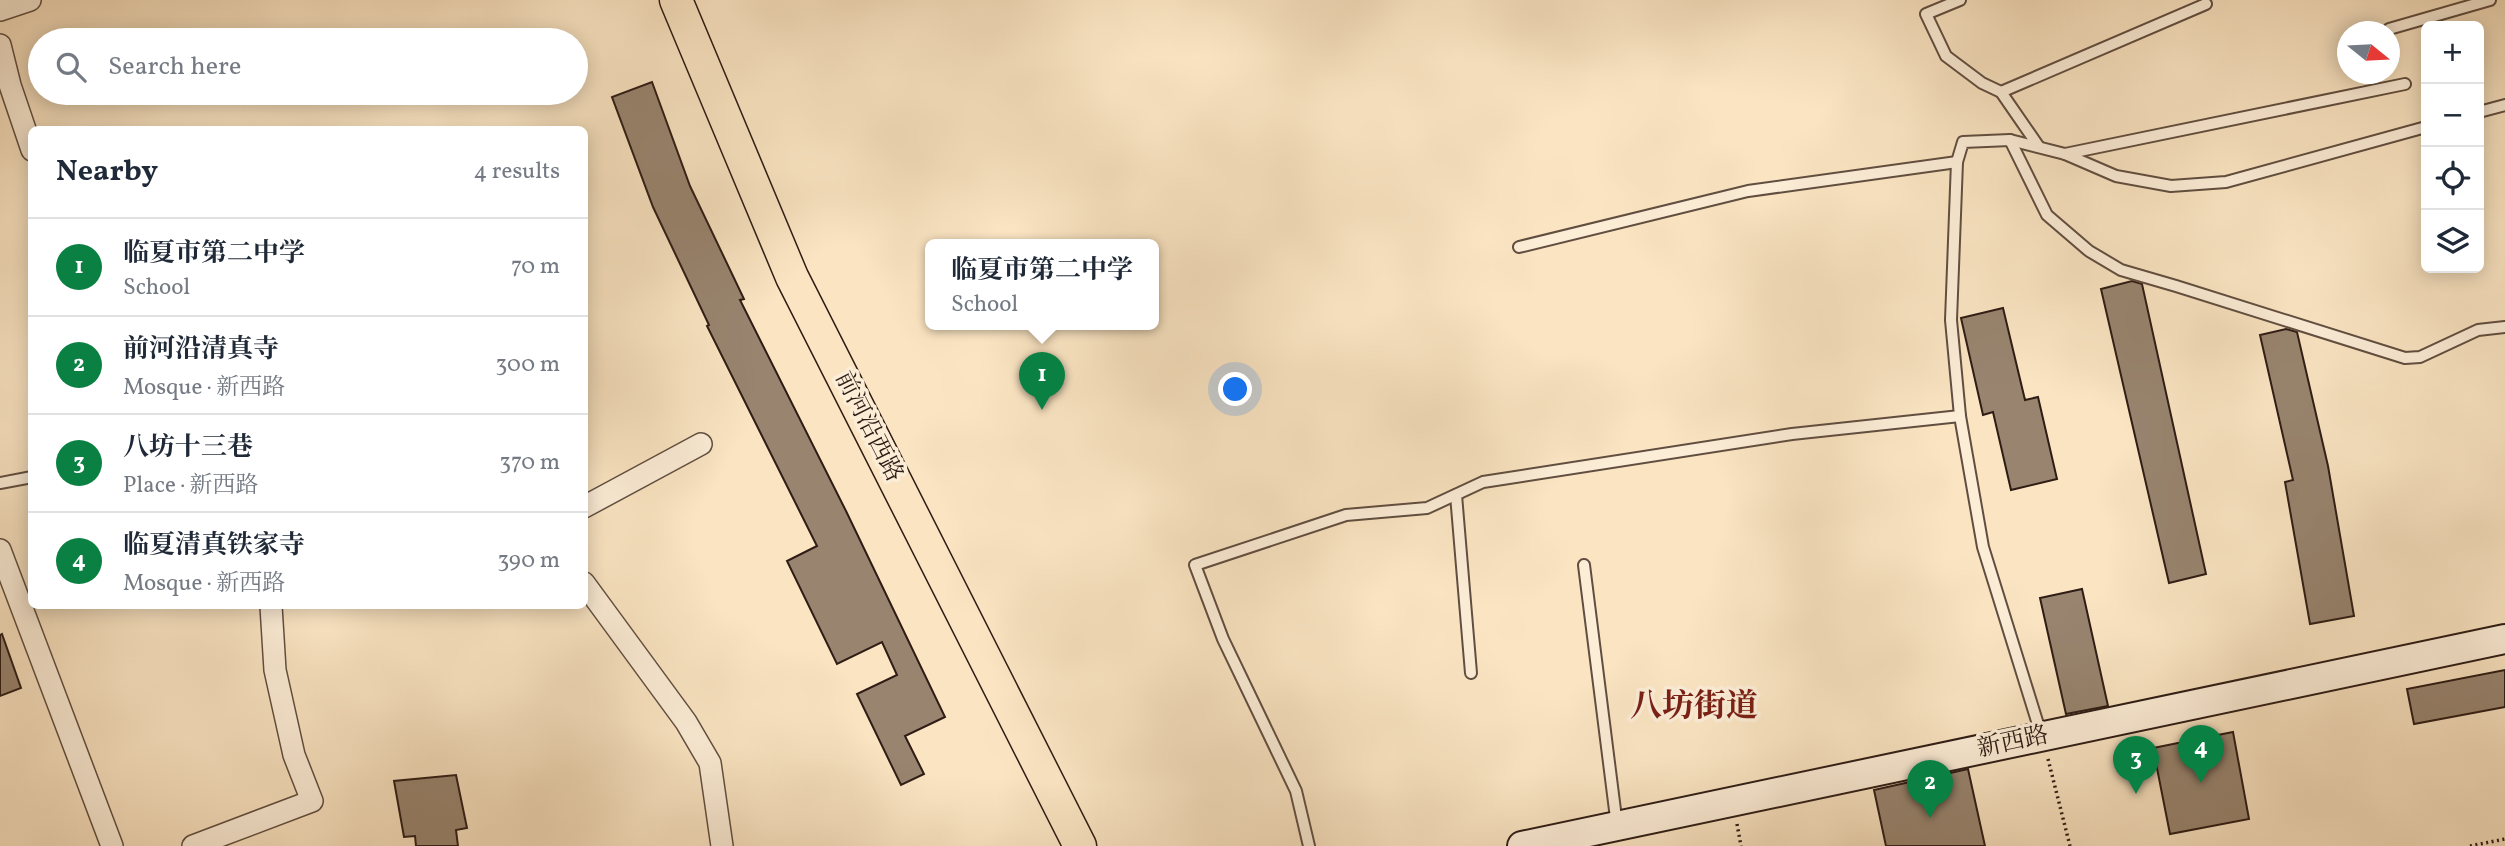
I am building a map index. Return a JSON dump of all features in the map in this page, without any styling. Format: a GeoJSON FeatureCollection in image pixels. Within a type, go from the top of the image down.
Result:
{"type":"FeatureCollection","features":[{"type":"Feature","properties":{"kind":"main road","name":"前河沿西路"},"geometry":{"type":"LineString","coordinates":[[676,0],[792,276],[1080,846]]}},
{"type":"Feature","properties":{"kind":"main road","name":"新西路"},"geometry":{"type":"LineString","coordinates":[[1522,846],[2505,639]]}},
{"type":"Feature","properties":{"kind":"street"},"geometry":{"type":"LineString","coordinates":[[0,10],[30,0]]}},
{"type":"Feature","properties":{"kind":"street"},"geometry":{"type":"LineString","coordinates":[[0,46],[28,138]]}},
{"type":"Feature","properties":{"kind":"street"},"geometry":{"type":"LineString","coordinates":[[588,505],[701,444]]}},
{"type":"Feature","properties":{"kind":"street"},"geometry":{"type":"LineString","coordinates":[[0,550],[112,846]]}},
{"type":"Feature","properties":{"kind":"street"},"geometry":{"type":"LineString","coordinates":[[588,588],[686,722],[710,763],[722,846]]}},
{"type":"Feature","properties":{"kind":"street"},"geometry":{"type":"LineString","coordinates":[[194,846],[312,801],[294,755],[275,670],[271,609]]}},
{"type":"Feature","properties":{"kind":"lane"},"geometry":{"type":"LineString","coordinates":[[1960,0],[1926,14],[1946,56],[1982,83],[2001,92],[2039,147]]}},
{"type":"Feature","properties":{"kind":"lane"},"geometry":{"type":"LineString","coordinates":[[2400,26],[2490,0]]}},
{"type":"Feature","properties":{"kind":"lane"},"geometry":{"type":"LineString","coordinates":[[2001,92],[2206,4]]}},
{"type":"Feature","properties":{"kind":"lane"},"geometry":{"type":"LineString","coordinates":[[2065,154],[2405,84]]}},
{"type":"Feature","properties":{"kind":"lane"},"geometry":{"type":"LineString","coordinates":[[2484,111],[2505,105]]}},
{"type":"Feature","properties":{"kind":"lane"},"geometry":{"type":"LineString","coordinates":[[2042,736],[1983,547],[1959,416],[1951,320],[1957,162],[1963,142],[2010,140],[2065,154],[2116,176],[2171,186],[2226,182],[2421,128]]}},
{"type":"Feature","properties":{"kind":"lane"},"geometry":{"type":"LineString","coordinates":[[2010,140],[2048,215],[2089,251],[2121,270],[2405,358],[2420,356],[2478,330],[2505,327]]}},
{"type":"Feature","properties":{"kind":"lane"},"geometry":{"type":"LineString","coordinates":[[1519,247],[1748,191],[1957,162]]}},
{"type":"Feature","properties":{"kind":"lane"},"geometry":{"type":"LineString","coordinates":[[1308,846],[1296,791],[1223,639],[1195,565],[1346,515],[1427,508],[1483,482],[1792,434],[1959,416]]}},
{"type":"Feature","properties":{"kind":"lane"},"geometry":{"type":"LineString","coordinates":[[0,483],[28,478]]}},
{"type":"Feature","properties":{"kind":"lane"},"geometry":{"type":"LineString","coordinates":[[1456,495],[1471,673]]}},
{"type":"Feature","properties":{"kind":"lane"},"geometry":{"type":"LineString","coordinates":[[1584,565],[1617,826]]}},
{"type":"Feature","properties":{"kind":"path"},"geometry":{"type":"LineString","coordinates":[[2042,736],[2070,846]]}},
{"type":"Feature","properties":{"kind":"path"},"geometry":{"type":"LineString","coordinates":[[2470,846],[2505,839]]}},
{"type":"Feature","properties":{"kind":"building"},"geometry":{"type":"Polygon","coordinates":[[[652,82],[690,186],[744,299],[740,300],[945,717],[905,736],[924,774],[901,785],[857,694],[897,675],[882,642],[837,664],[787,561],[817,546],[707,326],[709,325],[653,207],[612,97],[652,82]]]}},
{"type":"Feature","properties":{"kind":"building"},"geometry":{"type":"Polygon","coordinates":[[[2132,281],[2142,284],[2206,574],[2169,583],[2101,289],[2132,281]]]}},
{"type":"Feature","properties":{"kind":"building"},"geometry":{"type":"Polygon","coordinates":[[[2003,308],[2025,400],[2038,397],[2057,479],[2011,490],[1993,412],[1983,415],[1961,318],[2003,308]]]}},
{"type":"Feature","properties":{"kind":"building"},"geometry":{"type":"Polygon","coordinates":[[[2286,329],[2297,332],[2328,466],[2354,616],[2310,624],[2285,482],[2293,480],[2260,335],[2286,329]]]}},
{"type":"Feature","properties":{"kind":"building"},"geometry":{"type":"Polygon","coordinates":[[[2082,589],[2108,706],[2066,714],[2040,598],[2082,589]]]}},
{"type":"Feature","properties":{"kind":"building"},"geometry":{"type":"Polygon","coordinates":[[[2,634],[21,688],[0,696],[0,635],[2,634]]]}},
{"type":"Feature","properties":{"kind":"building"},"geometry":{"type":"Polygon","coordinates":[[[2505,670],[2505,707],[2414,724],[2407,689],[2505,670]]]}},
{"type":"Feature","properties":{"kind":"building"},"geometry":{"type":"Polygon","coordinates":[[[2233,732],[2249,819],[2170,834],[2153,748],[2233,732]]]}},
{"type":"Feature","properties":{"kind":"building"},"geometry":{"type":"Polygon","coordinates":[[[1968,769],[1985,846],[1886,846],[1874,790],[1968,769]]]}},
{"type":"Feature","properties":{"kind":"building"},"geometry":{"type":"Polygon","coordinates":[[[456,775],[467,828],[456,830],[458,846],[416,846],[415,836],[404,837],[394,781],[456,775]]]}},
{"type":"Feature","properties":{"kind":"place","name":"临夏市第二中学"},"geometry":{"type":"Point","coordinates":[1042,410]}},
{"type":"Feature","properties":{"kind":"place","name":"临夏清真铁家寺"},"geometry":{"type":"Point","coordinates":[2201,783]}},
{"type":"Feature","properties":{"kind":"place","name":"八坊十三巷"},"geometry":{"type":"Point","coordinates":[2136,794]}},
{"type":"Feature","properties":{"kind":"place","name":"前河沿清真寺"},"geometry":{"type":"Point","coordinates":[1930,818]}},
{"type":"Feature","properties":{"kind":"district","name":"八坊街道"},"geometry":{"type":"Point","coordinates":[1694,708]}}]}
